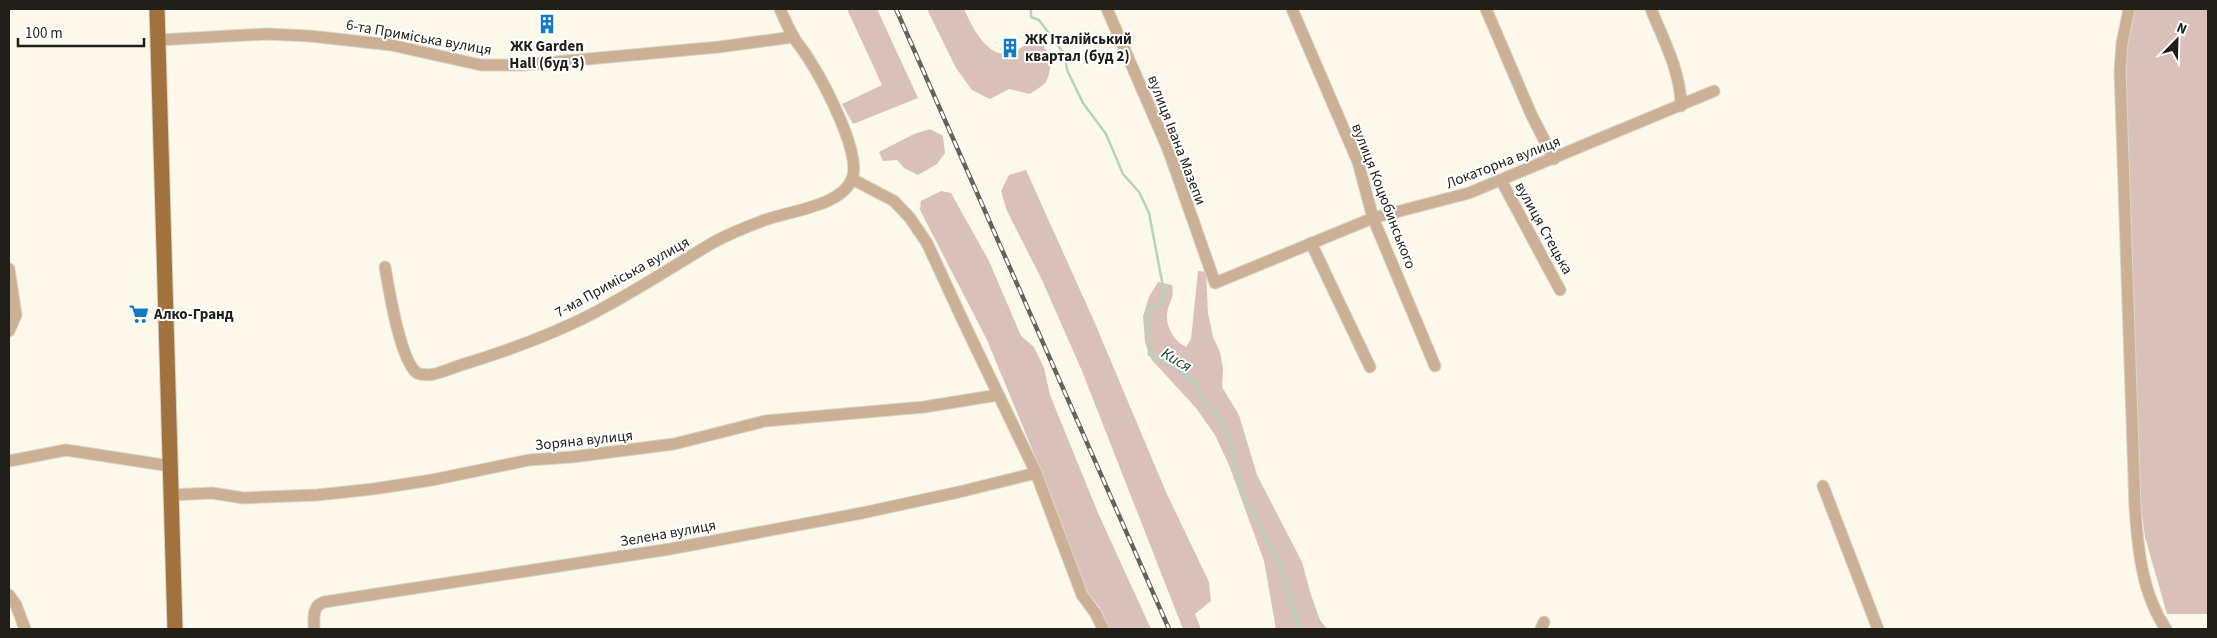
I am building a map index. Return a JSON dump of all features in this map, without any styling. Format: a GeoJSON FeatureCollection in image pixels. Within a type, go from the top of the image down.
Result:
{"type":"FeatureCollection","features":[{"type":"Feature","properties":{"kind":"main road"},"geometry":{"type":"LineString","coordinates":[[157,9],[174,629]]}},
{"type":"Feature","properties":{"kind":"street"},"geometry":{"type":"LineString","coordinates":[[780,9],[794,37],[810,59],[838,116],[854,161],[852,179],[894,201],[919,230],[932,252],[1036,473],[1081,590],[1103,629]]}},
{"type":"Feature","properties":{"kind":"street","name":"вулиця Івана Мазепи"},"geometry":{"type":"LineString","coordinates":[[1107,9],[1168,149],[1215,283]]}},
{"type":"Feature","properties":{"kind":"street","name":"вулиця Коцюбинського"},"geometry":{"type":"LineString","coordinates":[[1292,9],[1358,162],[1373,218],[1435,366]]}},
{"type":"Feature","properties":{"kind":"street"},"geometry":{"type":"LineString","coordinates":[[1486,9],[1531,114],[1554,159]]}},
{"type":"Feature","properties":{"kind":"street"},"geometry":{"type":"LineString","coordinates":[[1651,9],[1672,62],[1682,106]]}},
{"type":"Feature","properties":{"kind":"street"},"geometry":{"type":"LineString","coordinates":[[2129,9],[2122,43],[2120,71],[2136,516],[2140,557],[2146,585],[2155,610],[2166,629]]}},
{"type":"Feature","properties":{"kind":"street","name":"6-та Приміська вулиця"},"geometry":{"type":"LineString","coordinates":[[158,40],[267,34],[329,37],[391,45],[472,64],[496,66],[719,47],[794,37]]}},
{"type":"Feature","properties":{"kind":"street","name":"Локаторна вулиця"},"geometry":{"type":"LineString","coordinates":[[1215,283],[1373,218],[1469,193],[1682,106],[1714,91]]}},
{"type":"Feature","properties":{"kind":"street","name":"7-ма Приміська вулиця"},"geometry":{"type":"LineString","coordinates":[[385,267],[393,307],[409,364],[417,373],[429,375],[495,355],[572,323],[632,292],[721,238],[764,220],[827,200],[844,191],[852,179]]}},
{"type":"Feature","properties":{"kind":"street","name":"вулиця Стецька"},"geometry":{"type":"LineString","coordinates":[[1501,180],[1560,290]]}},
{"type":"Feature","properties":{"kind":"street"},"geometry":{"type":"LineString","coordinates":[[1311,243],[1370,367]]}},
{"type":"Feature","properties":{"kind":"street"},"geometry":{"type":"LineString","coordinates":[[9,269],[16,310],[15,319],[9,331]]}},
{"type":"Feature","properties":{"kind":"street","name":"Зоряна вулиця"},"geometry":{"type":"LineString","coordinates":[[171,494],[212,493],[244,498],[264,498],[374,489],[432,480],[529,460],[564,458],[674,444],[765,421],[924,407],[998,395]]}},
{"type":"Feature","properties":{"kind":"street"},"geometry":{"type":"LineString","coordinates":[[9,461],[66,450],[170,466]]}},
{"type":"Feature","properties":{"kind":"street","name":"Зелена вулиця"},"geometry":{"type":"LineString","coordinates":[[314,624],[317,606],[324,602],[670,549],[872,511],[1036,473]]}},
{"type":"Feature","properties":{"kind":"street"},"geometry":{"type":"LineString","coordinates":[[1823,486],[1878,629]]}},
{"type":"Feature","properties":{"kind":"street"},"geometry":{"type":"LineString","coordinates":[[9,595],[16,605],[25,629]]}},
{"type":"Feature","properties":{"kind":"shaded area"},"geometry":{"type":"Polygon","coordinates":[[[847,9],[877,9],[918,98],[853,124],[842,104],[882,85],[847,9]]]}},
{"type":"Feature","properties":{"kind":"shaded area"},"geometry":{"type":"Polygon","coordinates":[[[927,9],[964,9],[976,33],[982,41],[996,52],[1004,54],[1013,52],[1038,39],[1050,59],[1050,70],[1046,82],[1030,94],[1009,89],[990,99],[972,90],[956,68],[927,9]]]}},
{"type":"Feature","properties":{"kind":"shaded area"},"geometry":{"type":"Polygon","coordinates":[[[2135,9],[2208,9],[2208,614],[2167,614],[2145,537],[2141,507],[2123,68],[2135,9]]]}},
{"type":"Feature","properties":{"kind":"shaded area"},"geometry":{"type":"Polygon","coordinates":[[[930,129],[943,136],[945,153],[937,164],[918,175],[904,168],[897,160],[883,161],[879,152],[914,134],[930,129]]]}},
{"type":"Feature","properties":{"kind":"shaded area"},"geometry":{"type":"Polygon","coordinates":[[[1026,170],[1094,321],[1166,492],[1209,582],[1211,601],[1195,614],[1201,629],[1183,629],[1082,371],[1042,280],[1007,211],[1001,191],[1009,175],[1026,170]]]}},
{"type":"Feature","properties":{"kind":"shaded area"},"geometry":{"type":"Polygon","coordinates":[[[941,191],[951,193],[989,261],[1021,336],[1034,347],[1044,368],[1050,395],[1098,513],[1151,629],[1109,629],[1100,608],[1086,590],[1047,485],[987,340],[920,210],[921,201],[941,191]]]}},
{"type":"Feature","properties":{"kind":"shaded area"},"geometry":{"type":"Polygon","coordinates":[[[1198,271],[1206,272],[1208,313],[1213,337],[1220,352],[1223,369],[1222,387],[1239,415],[1257,475],[1302,562],[1320,620],[1327,629],[1276,629],[1264,561],[1229,465],[1215,435],[1196,408],[1151,359],[1145,342],[1143,316],[1149,297],[1158,282],[1172,285],[1173,294],[1167,315],[1168,325],[1175,338],[1186,347],[1191,339],[1198,271]]]}},
{"type":"Feature","properties":{"kind":"waterway","name":"Кися"},"geometry":{"type":"LineString","coordinates":[[1031,9],[1031,17],[1039,20],[1065,55],[1067,70],[1083,103],[1106,134],[1123,174],[1139,192],[1149,213],[1164,292],[1164,301],[1147,311],[1149,355],[1172,365],[1193,381],[1201,398],[1224,424],[1244,497],[1282,569],[1297,622],[1303,629]]}},
{"type":"Feature","properties":{"kind":"railway"},"geometry":{"type":"LineString","coordinates":[[896,9],[1169,629]]}},
{"type":"Feature","properties":{"kind":"place","name":"ЖК Garden Hall (буд 3)"},"geometry":{"type":"Point","coordinates":[547,24]}},
{"type":"Feature","properties":{"kind":"place","name":"ЖК Італійський квартал (буд 2)"},"geometry":{"type":"Point","coordinates":[1010,48]}},
{"type":"Feature","properties":{"kind":"place","name":"Алко-Гранд"},"geometry":{"type":"Point","coordinates":[139,314]}}]}
